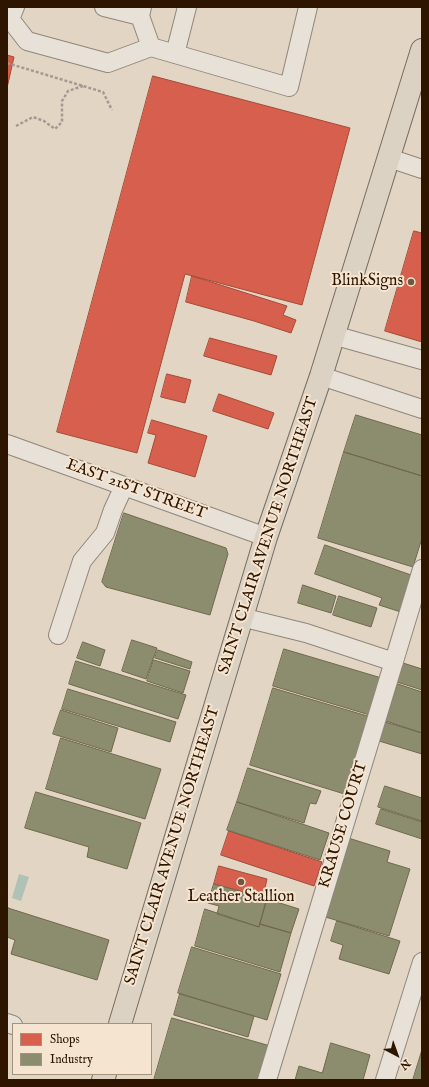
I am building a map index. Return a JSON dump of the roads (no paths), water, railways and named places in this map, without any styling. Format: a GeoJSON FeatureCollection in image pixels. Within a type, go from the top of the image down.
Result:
{"type":"FeatureCollection","features":[{"type":"Feature","properties":{"kind":"main road","name":"SAINT CLAIR AVENUE NORTHEAST"},"geometry":{"type":"LineString","coordinates":[[120,1023],[266,536],[321,376],[422,50]]}},
{"type":"Feature","properties":{"kind":"street"},"geometry":{"type":"LineString","coordinates":[[15,7],[10,19],[27,41],[108,63],[151,47],[289,87],[308,7]]}},
{"type":"Feature","properties":{"kind":"street"},"geometry":{"type":"LineString","coordinates":[[104,7],[141,12],[151,47]]}},
{"type":"Feature","properties":{"kind":"street"},"geometry":{"type":"LineString","coordinates":[[175,54],[187,7]]}},
{"type":"Feature","properties":{"kind":"street"},"geometry":{"type":"LineString","coordinates":[[388,158],[422,169]]}},
{"type":"Feature","properties":{"kind":"street"},"geometry":{"type":"LineString","coordinates":[[333,334],[422,360]]}},
{"type":"Feature","properties":{"kind":"street"},"geometry":{"type":"LineString","coordinates":[[321,376],[422,409]]}},
{"type":"Feature","properties":{"kind":"street","name":"EAST 21ST STREET"},"geometry":{"type":"LineString","coordinates":[[7,444],[266,536]]}},
{"type":"Feature","properties":{"kind":"street"},"geometry":{"type":"LineString","coordinates":[[58,634],[82,562],[105,532],[124,486]]}},
{"type":"Feature","properties":{"kind":"street","name":"KRAUSE COURT"},"geometry":{"type":"LineString","coordinates":[[267,1080],[422,569]]}},
{"type":"Feature","properties":{"kind":"street"},"geometry":{"type":"LineString","coordinates":[[242,617],[306,633],[394,662]]}},
{"type":"Feature","properties":{"kind":"street"},"geometry":{"type":"LineString","coordinates":[[384,1080],[422,962]]}},
{"type":"Feature","properties":{"kind":"place","name":"BlinkSigns"},"geometry":{"type":"Point","coordinates":[411,282]}},
{"type":"Feature","properties":{"kind":"place","name":"Leather Stallion"},"geometry":{"type":"Point","coordinates":[241,882]}}]}
